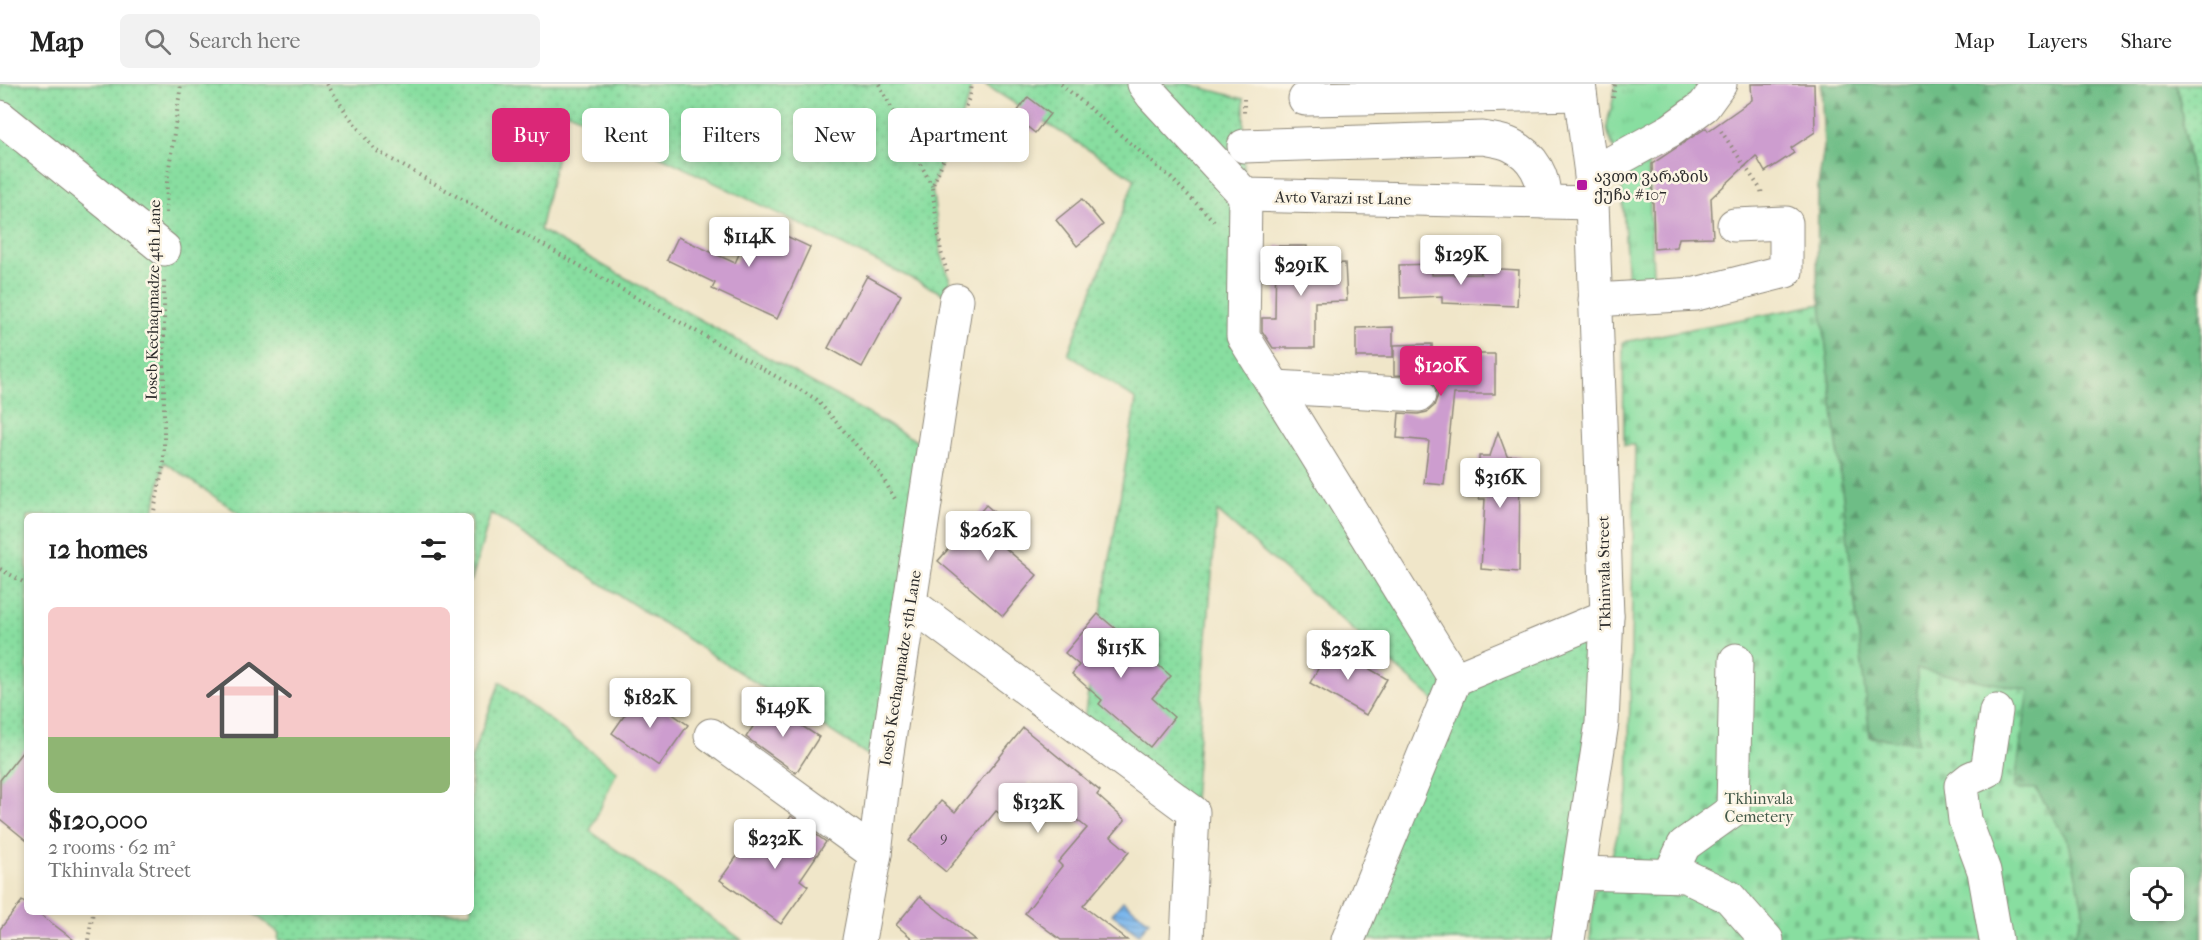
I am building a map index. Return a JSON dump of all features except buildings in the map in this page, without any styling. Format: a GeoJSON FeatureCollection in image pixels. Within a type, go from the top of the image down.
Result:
{"type":"FeatureCollection","features":[{"type":"Feature","properties":{"kind":"street"},"geometry":{"type":"LineString","coordinates":[[1144,84],[1245,195],[1243,336],[1455,679]]}},
{"type":"Feature","properties":{"kind":"street"},"geometry":{"type":"LineString","coordinates":[[1305,99],[1580,89]]}},
{"type":"Feature","properties":{"kind":"street","name":"Tkhinvala Street"},"geometry":{"type":"LineString","coordinates":[[1568,940],[1602,723],[1607,616],[1591,189],[1580,89]]}},
{"type":"Feature","properties":{"kind":"street"},"geometry":{"type":"LineString","coordinates":[[1591,189],[1671,130],[1712,95]]}},
{"type":"Feature","properties":{"kind":"street"},"geometry":{"type":"LineString","coordinates":[[0,117],[164,249]]}},
{"type":"Feature","properties":{"kind":"street"},"geometry":{"type":"LineString","coordinates":[[1244,146],[1483,138],[1510,145],[1532,159],[1545,188],[1544,202]]}},
{"type":"Feature","properties":{"kind":"street","name":"Avto Varazi 1st Lane"},"geometry":{"type":"LineString","coordinates":[[1245,195],[1544,202],[1591,189]]}},
{"type":"Feature","properties":{"kind":"street"},"geometry":{"type":"LineString","coordinates":[[1595,300],[1696,294],[1786,272],[1786,223],[1749,224]]}},
{"type":"Feature","properties":{"kind":"street","name":"Ioseb Kechaqmadze 5th Lane"},"geometry":{"type":"LineString","coordinates":[[866,936],[885,766],[956,300]]}},
{"type":"Feature","properties":{"kind":"street"},"geometry":{"type":"LineString","coordinates":[[1275,387],[1419,395]]}},
{"type":"Feature","properties":{"kind":"street"},"geometry":{"type":"LineString","coordinates":[[910,603],[1193,812],[1186,940]]}},
{"type":"Feature","properties":{"kind":"street"},"geometry":{"type":"LineString","coordinates":[[1348,940],[1455,679],[1607,616]]}},
{"type":"Feature","properties":{"kind":"street"},"geometry":{"type":"LineString","coordinates":[[1670,875],[1684,845],[1733,810],[1736,660]]}},
{"type":"Feature","properties":{"kind":"street"},"geometry":{"type":"LineString","coordinates":[[1996,711],[1987,771],[1971,778],[1961,786],[1965,820],[1984,871],[1996,940]]}},
{"type":"Feature","properties":{"kind":"street"},"geometry":{"type":"LineString","coordinates":[[711,735],[875,854]]}},
{"type":"Feature","properties":{"kind":"street"},"geometry":{"type":"LineString","coordinates":[[1580,873],[1685,876],[1729,897],[1767,940]]}},
{"type":"Feature","properties":{"kind":"path","name":"Ioseb Kechaqmadze 4th Lane"},"geometry":{"type":"LineString","coordinates":[[154,513],[164,462],[164,249],[167,182],[181,84]]}},
{"type":"Feature","properties":{"kind":"path"},"geometry":{"type":"LineString","coordinates":[[327,84],[375,150],[816,399],[878,470],[896,500]]}},
{"type":"Feature","properties":{"kind":"path"},"geometry":{"type":"LineString","coordinates":[[879,84],[932,187],[941,252],[956,300]]}},
{"type":"Feature","properties":{"kind":"path"},"geometry":{"type":"LineString","coordinates":[[932,187],[969,98],[971,84]]}},
{"type":"Feature","properties":{"kind":"path"},"geometry":{"type":"LineString","coordinates":[[1061,84],[1170,177],[1244,252]]}},
{"type":"Feature","properties":{"kind":"path"},"geometry":{"type":"LineString","coordinates":[[1712,95],[1761,190],[1749,224]]}},
{"type":"Feature","properties":{"kind":"path"},"geometry":{"type":"LineString","coordinates":[[0,570],[24,582]]}},
{"type":"Feature","properties":{"kind":"path"},"geometry":{"type":"LineString","coordinates":[[88,940],[92,915]]}},
{"type":"Feature","properties":{"kind":"green space"},"geometry":{"type":"Polygon","coordinates":[[[0,84],[971,84],[965,108],[888,108],[888,162],[942,162],[932,187],[941,252],[956,300],[669,161],[669,108],[582,108],[582,118],[570,112],[570,108],[492,108],[492,162],[555,162],[540,230],[933,450],[885,766],[491,513],[474,572],[474,513],[239,513],[164,462],[154,513],[24,513],[24,814],[0,796],[0,84]]]}},
{"type":"Feature","properties":{"kind":"green space"},"geometry":{"type":"Polygon","coordinates":[[[984,84],[1189,84],[1244,99],[1243,336],[1455,678],[1607,616],[1568,940],[1348,940],[1443,708],[1217,511],[1193,812],[1082,730],[1136,400],[1068,354],[1135,179],[1029,112],[1029,108],[1022,108],[984,84]]]}},
{"type":"Feature","properties":{"kind":"green space"},"geometry":{"type":"Polygon","coordinates":[[[1615,84],[1710,84],[1647,135],[1654,297],[1629,298],[1620,159],[1607,128],[1615,84]]]}},
{"type":"Feature","properties":{"kind":"green space"},"geometry":{"type":"Polygon","coordinates":[[[1821,84],[2177,84],[2202,249],[2202,940],[2071,940],[2084,914],[2014,788],[1917,669],[1918,744],[1870,737],[1817,285],[1818,186],[1824,147],[1821,84]]]}},
{"type":"Feature","properties":{"kind":"green space"},"geometry":{"type":"Polygon","coordinates":[[[2177,84],[2202,84],[2202,249],[2177,84]]]}},
{"type":"Feature","properties":{"kind":"green space","name":"Tkhinvala Cemetery"},"geometry":{"type":"Polygon","coordinates":[[[1821,304],[1870,737],[1918,743],[1917,669],[2029,690],[2014,788],[2036,789],[2069,843],[2084,914],[2071,940],[1590,940],[1594,890],[1604,886],[1628,794],[1635,445],[1624,445],[1623,342],[1821,304]]]}},
{"type":"Feature","properties":{"kind":"green space"},"geometry":{"type":"Polygon","coordinates":[[[500,682],[617,771],[590,831],[742,940],[278,940],[279,933],[256,915],[474,915],[474,751],[500,682]]]}},
{"type":"Feature","properties":{"kind":"water"},"geometry":{"type":"Polygon","coordinates":[[[1123,901],[1149,921],[1139,934],[1112,914],[1123,901]]]}},
{"type":"Feature","properties":{"kind":"place","name":"ავთო ვარაზის ქუჩა #107"},"geometry":{"type":"Point","coordinates":[1582,185]}}]}
